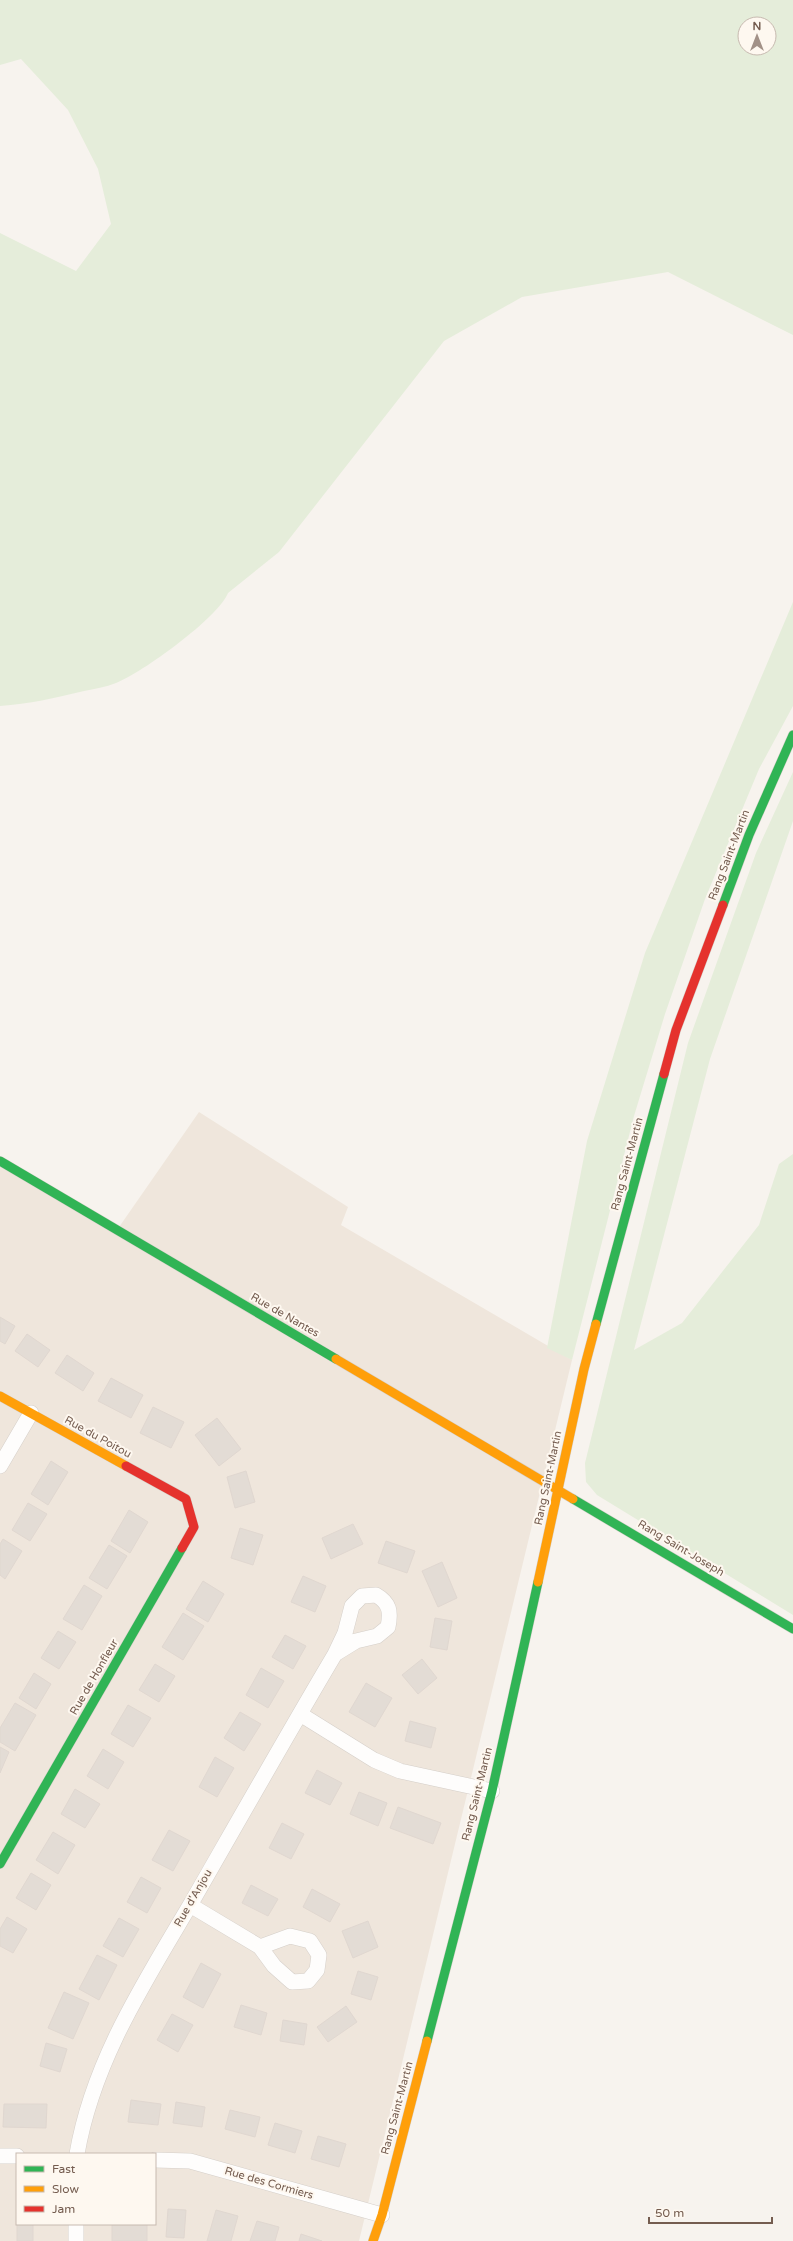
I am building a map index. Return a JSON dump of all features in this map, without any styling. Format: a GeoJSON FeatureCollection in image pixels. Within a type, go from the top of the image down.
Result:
{"type":"FeatureCollection","features":[{"type":"Feature","properties":{"kind":"street","name":"Rang Saint-Martin"},"geometry":{"type":"LineString","coordinates":[[373,2241],[382,2215],[492,1791],[584,1369],[676,1030],[749,835],[793,735]]}},
{"type":"Feature","properties":{"kind":"street","name":"Rue de Nantes"},"geometry":{"type":"LineString","coordinates":[[0,1161],[558,1489]]}},
{"type":"Feature","properties":{"kind":"street","name":"Rue du Poitou"},"geometry":{"type":"LineString","coordinates":[[0,1396],[186,1499]]}},
{"type":"Feature","properties":{"kind":"street"},"geometry":{"type":"LineString","coordinates":[[0,1466],[31,1413]]}},
{"type":"Feature","properties":{"kind":"street","name":"Rang Saint-Joseph"},"geometry":{"type":"LineString","coordinates":[[558,1489],[793,1629]]}},
{"type":"Feature","properties":{"kind":"street","name":"Rue de Honfleur"},"geometry":{"type":"LineString","coordinates":[[0,1864],[194,1527],[186,1499]]}},
{"type":"Feature","properties":{"kind":"street","name":"Rue d'Anjou"},"geometry":{"type":"LineString","coordinates":[[77,2153],[81,2132],[94,2090],[128,2008],[190,1905],[335,1654]]}},
{"type":"Feature","properties":{"kind":"street"},"geometry":{"type":"LineString","coordinates":[[300,1714],[374,1760],[400,1771],[492,1791]]}},
{"type":"Feature","properties":{"kind":"street"},"geometry":{"type":"LineString","coordinates":[[190,1905],[260,1947]]}},
{"type":"Feature","properties":{"kind":"street"},"geometry":{"type":"LineString","coordinates":[[0,2156],[16,2156]]}},
{"type":"Feature","properties":{"kind":"street","name":"Rue des Cormiers"},"geometry":{"type":"LineString","coordinates":[[156,2160],[190,2161],[382,2215]]}},
{"type":"Feature","properties":{"kind":"street"},"geometry":{"type":"LineString","coordinates":[[76,2225],[76,2241]]}},
{"type":"Feature","properties":{"kind":"shaded area"},"geometry":{"type":"Polygon","coordinates":[[[199,1112],[348,1207],[341,1225],[572,1360],[359,2241],[0,2241],[0,1161],[117,1230],[199,1112]]]}},
{"type":"Feature","properties":{"kind":"green space"},"geometry":{"type":"Polygon","coordinates":[[[0,0],[793,0],[793,335],[668,272],[522,297],[444,341],[279,552],[228,593],[222,603],[210,616],[178,643],[143,668],[116,683],[100,688],[42,700],[0,706],[0,233],[76,271],[111,224],[98,169],[68,110],[21,59],[0,65],[0,0]]]}},
{"type":"Feature","properties":{"kind":"green space"},"geometry":{"type":"Polygon","coordinates":[[[793,602],[793,706],[759,769],[705,899],[665,1014],[634,1116],[572,1360],[547,1348],[587,1141],[645,953],[793,602]]]}},
{"type":"Feature","properties":{"kind":"green space"},"geometry":{"type":"Polygon","coordinates":[[[793,772],[793,821],[710,1059],[634,1350],[682,1323],[759,1225],[779,1164],[793,1154],[793,1615],[597,1495],[586,1482],[585,1463],[688,1043],[756,853],[793,772]]]}},
{"type":"Feature","properties":{"kind":"building"},"geometry":{"type":"Polygon","coordinates":[[[0,1317],[15,1326],[5,1344],[0,1341],[0,1317]]]}},
{"type":"Feature","properties":{"kind":"building"},"geometry":{"type":"Polygon","coordinates":[[[27,1334],[50,1350],[38,1367],[15,1351],[27,1334]]]}},
{"type":"Feature","properties":{"kind":"building"},"geometry":{"type":"Polygon","coordinates":[[[67,1355],[94,1373],[83,1391],[55,1373],[67,1355]]]}},
{"type":"Feature","properties":{"kind":"building"},"geometry":{"type":"Polygon","coordinates":[[[111,1378],[143,1395],[131,1418],[98,1401],[111,1378]]]}},
{"type":"Feature","properties":{"kind":"building"},"geometry":{"type":"Polygon","coordinates":[[[153,1407],[184,1422],[171,1448],[140,1433],[153,1407]]]}},
{"type":"Feature","properties":{"kind":"building"},"geometry":{"type":"Polygon","coordinates":[[[217,1418],[241,1449],[219,1466],[195,1435],[217,1418]]]}},
{"type":"Feature","properties":{"kind":"building"},"geometry":{"type":"Polygon","coordinates":[[[51,1461],[68,1472],[48,1505],[31,1494],[51,1461]]]}},
{"type":"Feature","properties":{"kind":"building"},"geometry":{"type":"Polygon","coordinates":[[[246,1471],[255,1502],[235,1508],[227,1477],[246,1471]]]}},
{"type":"Feature","properties":{"kind":"building"},"geometry":{"type":"Polygon","coordinates":[[[28,1503],[47,1514],[30,1541],[12,1530],[28,1503]]]}},
{"type":"Feature","properties":{"kind":"building"},"geometry":{"type":"Polygon","coordinates":[[[129,1510],[148,1522],[130,1553],[111,1541],[129,1510]]]}},
{"type":"Feature","properties":{"kind":"building"},"geometry":{"type":"Polygon","coordinates":[[[353,1524],[363,1544],[331,1559],[322,1538],[353,1524]]]}},
{"type":"Feature","properties":{"kind":"building"},"geometry":{"type":"Polygon","coordinates":[[[240,1528],[263,1535],[253,1565],[231,1558],[240,1528]]]}},
{"type":"Feature","properties":{"kind":"building"},"geometry":{"type":"Polygon","coordinates":[[[3,1539],[22,1551],[5,1579],[0,1575],[0,1544],[3,1539]]]}},
{"type":"Feature","properties":{"kind":"building"},"geometry":{"type":"Polygon","coordinates":[[[386,1541],[415,1551],[407,1573],[378,1563],[386,1541]]]}},
{"type":"Feature","properties":{"kind":"building"},"geometry":{"type":"Polygon","coordinates":[[[109,1545],[127,1556],[107,1589],[89,1578],[109,1545]]]}},
{"type":"Feature","properties":{"kind":"building"},"geometry":{"type":"Polygon","coordinates":[[[442,1562],[457,1598],[438,1607],[422,1571],[442,1562]]]}},
{"type":"Feature","properties":{"kind":"building"},"geometry":{"type":"Polygon","coordinates":[[[303,1576],[326,1586],[315,1612],[291,1602],[303,1576]]]}},
{"type":"Feature","properties":{"kind":"building"},"geometry":{"type":"Polygon","coordinates":[[[203,1581],[224,1594],[208,1622],[186,1609],[203,1581]]]}},
{"type":"Feature","properties":{"kind":"building"},"geometry":{"type":"Polygon","coordinates":[[[84,1585],[102,1596],[82,1630],[63,1619],[84,1585]]]}},
{"type":"Feature","properties":{"kind":"building"},"geometry":{"type":"Polygon","coordinates":[[[183,1613],[204,1626],[183,1660],[162,1647],[183,1613]]]}},
{"type":"Feature","properties":{"kind":"building"},"geometry":{"type":"Polygon","coordinates":[[[435,1618],[452,1621],[447,1650],[430,1647],[435,1618]]]}},
{"type":"Feature","properties":{"kind":"building"},"geometry":{"type":"Polygon","coordinates":[[[58,1631],[76,1642],[59,1669],[41,1658],[58,1631]]]}},
{"type":"Feature","properties":{"kind":"building"},"geometry":{"type":"Polygon","coordinates":[[[285,1635],[306,1646],[293,1669],[272,1657],[285,1635]]]}},
{"type":"Feature","properties":{"kind":"building"},"geometry":{"type":"Polygon","coordinates":[[[422,1659],[437,1678],[418,1694],[402,1675],[422,1659]]]}},
{"type":"Feature","properties":{"kind":"building"},"geometry":{"type":"Polygon","coordinates":[[[155,1664],[175,1676],[159,1702],[139,1690],[155,1664]]]}},
{"type":"Feature","properties":{"kind":"building"},"geometry":{"type":"Polygon","coordinates":[[[261,1668],[284,1681],[268,1708],[246,1695],[261,1668]]]}},
{"type":"Feature","properties":{"kind":"building"},"geometry":{"type":"Polygon","coordinates":[[[34,1673],[51,1684],[36,1709],[19,1698],[34,1673]]]}},
{"type":"Feature","properties":{"kind":"building"},"geometry":{"type":"Polygon","coordinates":[[[366,1683],[392,1698],[375,1727],[349,1712],[366,1683]]]}},
{"type":"Feature","properties":{"kind":"building"},"geometry":{"type":"Polygon","coordinates":[[[15,1703],[36,1715],[15,1751],[0,1742],[0,1728],[15,1703]]]}},
{"type":"Feature","properties":{"kind":"building"},"geometry":{"type":"Polygon","coordinates":[[[128,1705],[151,1718],[133,1747],[111,1734],[128,1705]]]}},
{"type":"Feature","properties":{"kind":"building"},"geometry":{"type":"Polygon","coordinates":[[[240,1712],[261,1724],[244,1751],[224,1738],[240,1712]]]}},
{"type":"Feature","properties":{"kind":"building"},"geometry":{"type":"Polygon","coordinates":[[[410,1721],[436,1728],[431,1748],[405,1741],[410,1721]]]}},
{"type":"Feature","properties":{"kind":"building"},"geometry":{"type":"Polygon","coordinates":[[[0,1747],[9,1752],[0,1773],[0,1747]]]}},
{"type":"Feature","properties":{"kind":"building"},"geometry":{"type":"Polygon","coordinates":[[[103,1749],[124,1762],[108,1789],[87,1776],[103,1749]]]}},
{"type":"Feature","properties":{"kind":"building"},"geometry":{"type":"Polygon","coordinates":[[[215,1757],[234,1768],[217,1797],[199,1787],[215,1757]]]}},
{"type":"Feature","properties":{"kind":"building"},"geometry":{"type":"Polygon","coordinates":[[[317,1770],[342,1783],[330,1805],[305,1793],[317,1770]]]}},
{"type":"Feature","properties":{"kind":"building"},"geometry":{"type":"Polygon","coordinates":[[[75,1789],[100,1804],[85,1828],[61,1814],[75,1789]]]}},
{"type":"Feature","properties":{"kind":"building"},"geometry":{"type":"Polygon","coordinates":[[[359,1792],[387,1803],[378,1826],[350,1814],[359,1792]]]}},
{"type":"Feature","properties":{"kind":"building"},"geometry":{"type":"Polygon","coordinates":[[[398,1807],[441,1823],[433,1844],[390,1828],[398,1807]]]}},
{"type":"Feature","properties":{"kind":"building"},"geometry":{"type":"Polygon","coordinates":[[[282,1823],[304,1834],[291,1859],[269,1848],[282,1823]]]}},
{"type":"Feature","properties":{"kind":"building"},"geometry":{"type":"Polygon","coordinates":[[[169,1830],[190,1841],[173,1871],[152,1860],[169,1830]]]}},
{"type":"Feature","properties":{"kind":"building"},"geometry":{"type":"Polygon","coordinates":[[[53,1832],[75,1845],[58,1874],[36,1860],[53,1832]]]}},
{"type":"Feature","properties":{"kind":"building"},"geometry":{"type":"Polygon","coordinates":[[[31,1873],[51,1885],[36,1910],[16,1898],[31,1873]]]}},
{"type":"Feature","properties":{"kind":"building"},"geometry":{"type":"Polygon","coordinates":[[[141,1877],[161,1888],[147,1913],[127,1902],[141,1877]]]}},
{"type":"Feature","properties":{"kind":"building"},"geometry":{"type":"Polygon","coordinates":[[[251,1885],[278,1899],[268,1916],[242,1903],[251,1885]]]}},
{"type":"Feature","properties":{"kind":"building"},"geometry":{"type":"Polygon","coordinates":[[[312,1889],[340,1904],[330,1922],[303,1907],[312,1889]]]}},
{"type":"Feature","properties":{"kind":"building"},"geometry":{"type":"Polygon","coordinates":[[[7,1917],[27,1929],[13,1953],[0,1946],[0,1929],[7,1917]]]}},
{"type":"Feature","properties":{"kind":"building"},"geometry":{"type":"Polygon","coordinates":[[[119,1918],[139,1929],[123,1957],[103,1946],[119,1918]]]}},
{"type":"Feature","properties":{"kind":"building"},"geometry":{"type":"Polygon","coordinates":[[[368,1921],[378,1947],[353,1958],[342,1931],[368,1921]]]}},
{"type":"Feature","properties":{"kind":"building"},"geometry":{"type":"Polygon","coordinates":[[[97,1955],[117,1965],[99,2000],[79,1989],[97,1955]]]}},
{"type":"Feature","properties":{"kind":"building"},"geometry":{"type":"Polygon","coordinates":[[[201,1963],[221,1974],[203,2008],[183,1997],[201,1963]]]}},
{"type":"Feature","properties":{"kind":"building"},"geometry":{"type":"Polygon","coordinates":[[[358,1971],[378,1977],[371,2000],[351,1994],[358,1971]]]}},
{"type":"Feature","properties":{"kind":"building"},"geometry":{"type":"Polygon","coordinates":[[[64,1992],[89,2003],[73,2039],[48,2028],[64,1992]]]}},
{"type":"Feature","properties":{"kind":"building"},"geometry":{"type":"Polygon","coordinates":[[[241,2005],[267,2013],[261,2035],[234,2027],[241,2005]]]}},
{"type":"Feature","properties":{"kind":"building"},"geometry":{"type":"Polygon","coordinates":[[[346,2006],[357,2022],[328,2042],[317,2027],[346,2006]]]}},
{"type":"Feature","properties":{"kind":"building"},"geometry":{"type":"Polygon","coordinates":[[[172,2014],[193,2025],[178,2052],[157,2040],[172,2014]]]}},
{"type":"Feature","properties":{"kind":"building"},"geometry":{"type":"Polygon","coordinates":[[[283,2020],[307,2024],[304,2045],[280,2041],[283,2020]]]}},
{"type":"Feature","properties":{"kind":"building"},"geometry":{"type":"Polygon","coordinates":[[[46,2043],[67,2049],[60,2072],[40,2066],[46,2043]]]}},
{"type":"Feature","properties":{"kind":"building"},"geometry":{"type":"Polygon","coordinates":[[[131,2100],[161,2104],[158,2125],[128,2122],[131,2100]]]}},
{"type":"Feature","properties":{"kind":"building"},"geometry":{"type":"Polygon","coordinates":[[[176,2102],[205,2107],[202,2127],[173,2123],[176,2102]]]}},
{"type":"Feature","properties":{"kind":"building"},"geometry":{"type":"Polygon","coordinates":[[[4,2104],[47,2104],[46,2128],[3,2127],[4,2104]]]}},
{"type":"Feature","properties":{"kind":"building"},"geometry":{"type":"Polygon","coordinates":[[[230,2110],[260,2117],[255,2137],[225,2129],[230,2110]]]}},
{"type":"Feature","properties":{"kind":"building"},"geometry":{"type":"Polygon","coordinates":[[[275,2123],[302,2131],[295,2153],[268,2145],[275,2123]]]}},
{"type":"Feature","properties":{"kind":"building"},"geometry":{"type":"Polygon","coordinates":[[[318,2136],[346,2144],[339,2167],[311,2159],[318,2136]]]}},
{"type":"Feature","properties":{"kind":"building"},"geometry":{"type":"Polygon","coordinates":[[[168,2209],[186,2210],[184,2238],[166,2237],[168,2209]]]}},
{"type":"Feature","properties":{"kind":"building"},"geometry":{"type":"Polygon","coordinates":[[[216,2210],[238,2216],[231,2241],[207,2241],[216,2210]]]}},
{"type":"Feature","properties":{"kind":"building"},"geometry":{"type":"Polygon","coordinates":[[[257,2221],[279,2227],[275,2241],[250,2241],[257,2221]]]}},
{"type":"Feature","properties":{"kind":"building"},"geometry":{"type":"Polygon","coordinates":[[[17,2225],[33,2225],[33,2241],[17,2241],[17,2225]]]}},
{"type":"Feature","properties":{"kind":"building"},"geometry":{"type":"Polygon","coordinates":[[[112,2225],[147,2225],[147,2241],[112,2241],[112,2225]]]}},
{"type":"Feature","properties":{"kind":"building"},"geometry":{"type":"Polygon","coordinates":[[[301,2234],[322,2241],[299,2241],[301,2234]]]}},
{"type":"Feature","properties":{"kind":"traffic: fast"},"geometry":{"type":"LineString","coordinates":[[723,905],[749,835],[793,735]]}},
{"type":"Feature","properties":{"kind":"traffic: fast"},"geometry":{"type":"LineString","coordinates":[[596,1324],[664,1074]]}},
{"type":"Feature","properties":{"kind":"traffic: fast"},"geometry":{"type":"LineString","coordinates":[[0,1161],[336,1359]]}},
{"type":"Feature","properties":{"kind":"traffic: fast"},"geometry":{"type":"LineString","coordinates":[[573,1499],[793,1629]]}},
{"type":"Feature","properties":{"kind":"traffic: fast"},"geometry":{"type":"LineString","coordinates":[[0,1864],[182,1548]]}},
{"type":"Feature","properties":{"kind":"traffic: fast"},"geometry":{"type":"LineString","coordinates":[[427,2041],[492,1791],[538,1582]]}},
{"type":"Feature","properties":{"kind":"traffic: slow"},"geometry":{"type":"LineString","coordinates":[[538,1582],[584,1369],[596,1324]]}},
{"type":"Feature","properties":{"kind":"traffic: slow"},"geometry":{"type":"LineString","coordinates":[[336,1359],[573,1499]]}},
{"type":"Feature","properties":{"kind":"traffic: slow"},"geometry":{"type":"LineString","coordinates":[[0,1396],[126,1466]]}},
{"type":"Feature","properties":{"kind":"traffic: slow"},"geometry":{"type":"LineString","coordinates":[[373,2241],[382,2215],[427,2041]]}},
{"type":"Feature","properties":{"kind":"traffic: jam"},"geometry":{"type":"LineString","coordinates":[[664,1074],[676,1030],[723,905]]}},
{"type":"Feature","properties":{"kind":"traffic: jam"},"geometry":{"type":"LineString","coordinates":[[126,1466],[186,1499],[194,1527],[182,1548]]}}]}
